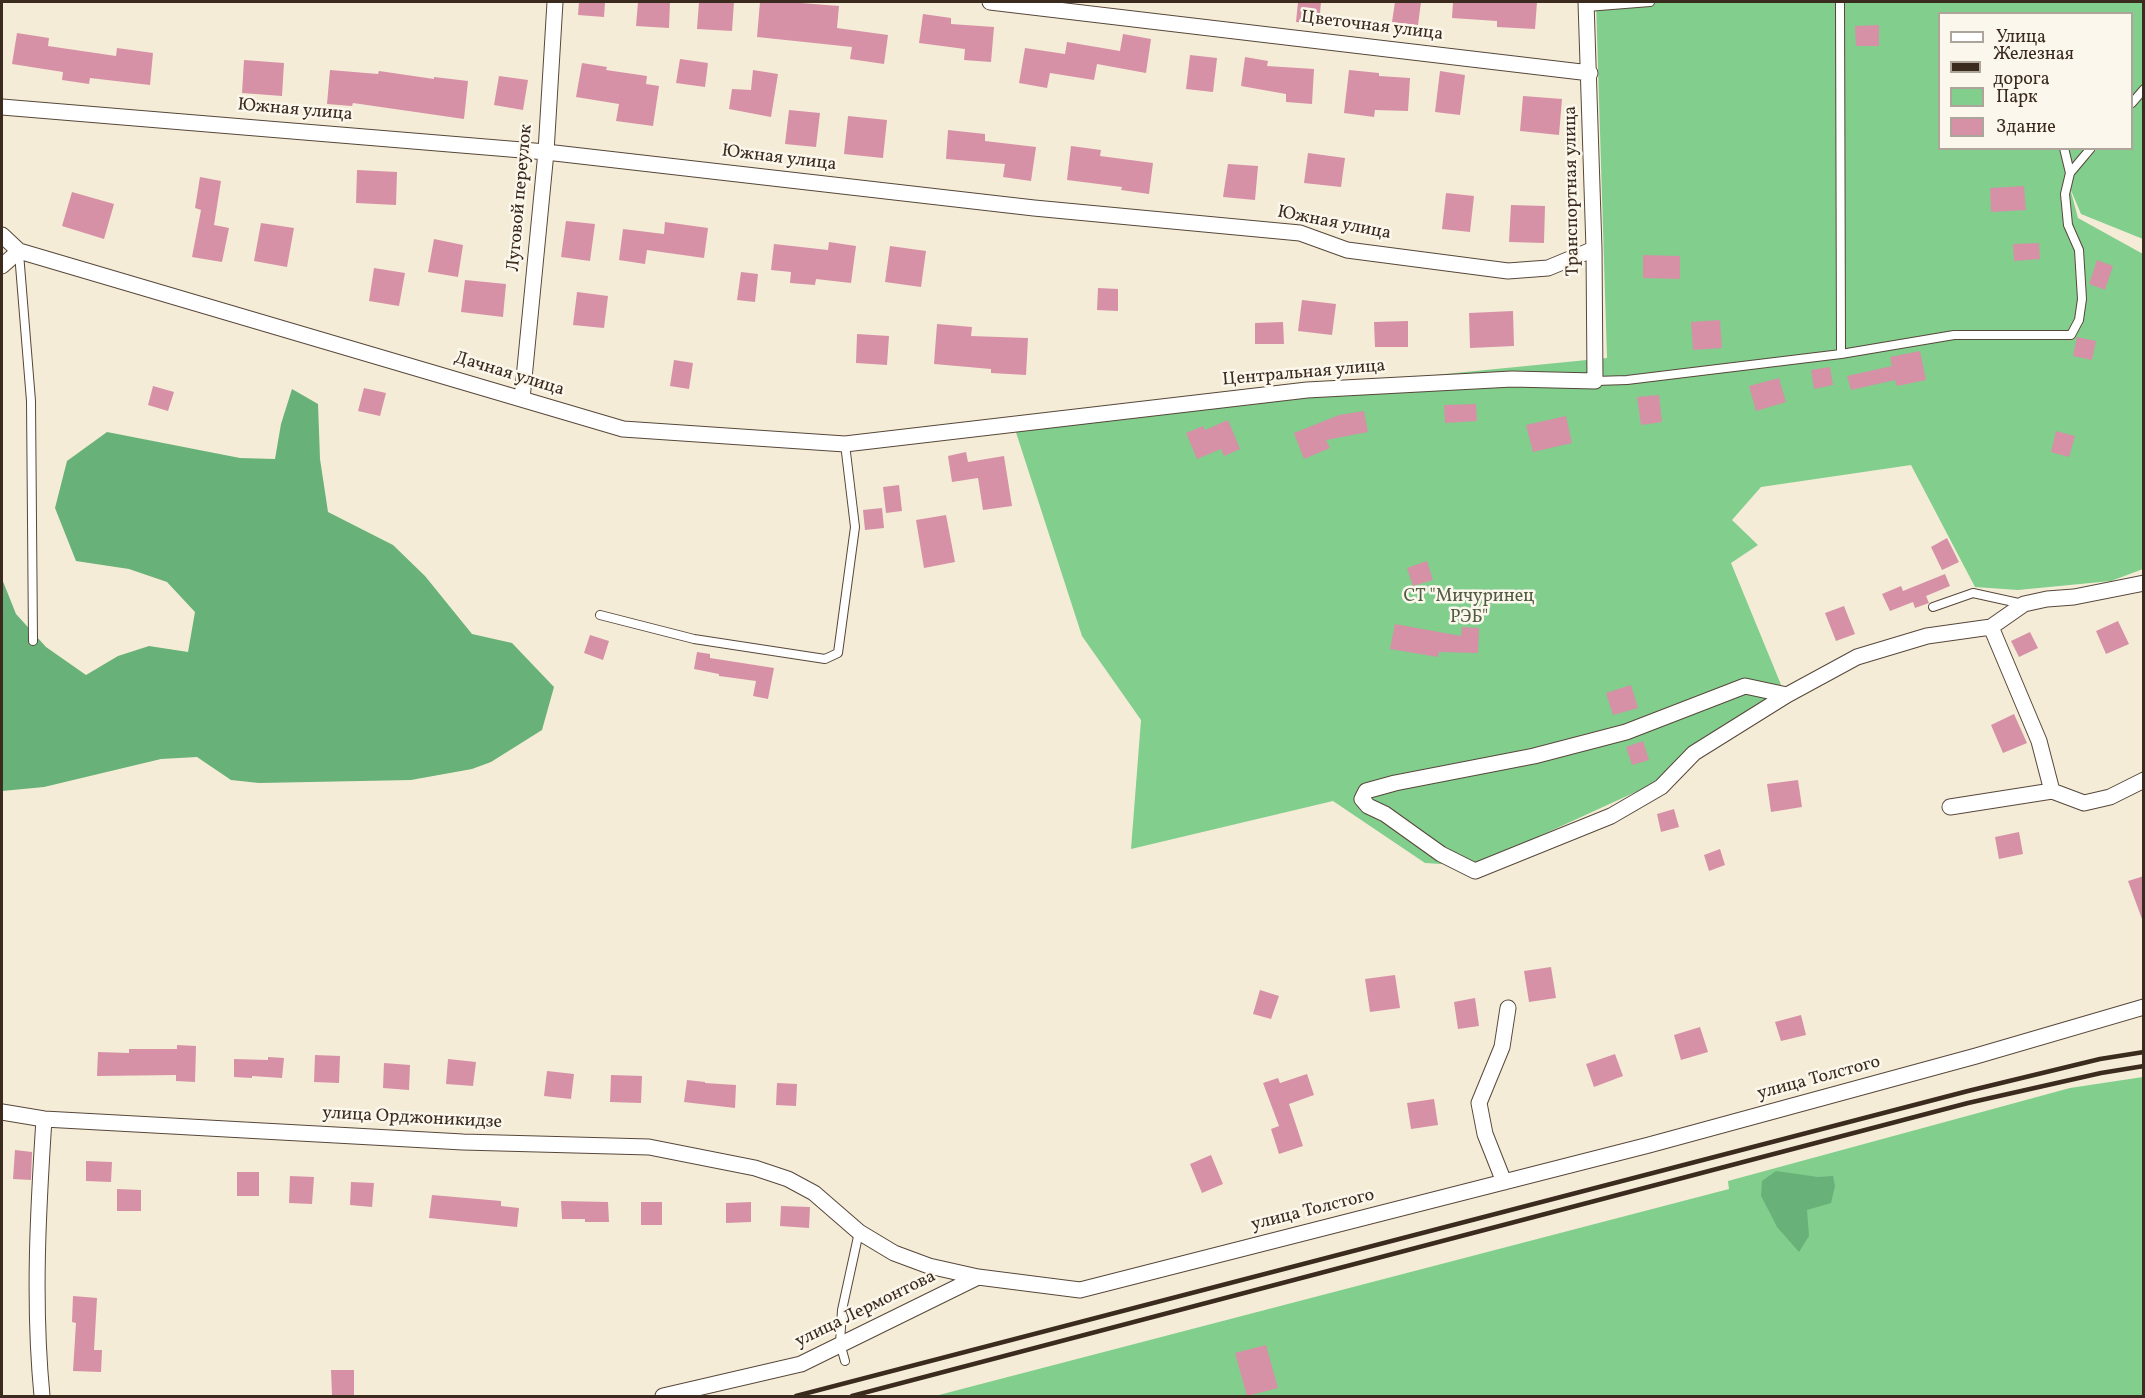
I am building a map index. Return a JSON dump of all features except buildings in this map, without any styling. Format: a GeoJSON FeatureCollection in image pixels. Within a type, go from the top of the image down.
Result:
{"type":"FeatureCollection","features":[{"type":"Feature","properties":{"kind":"street","name":"Луговой переулок"},"geometry":{"type":"LineString","coordinates":[[522,399],[546,152],[555,2]]}},
{"type":"Feature","properties":{"kind":"street","name":"Цветочная улица"},"geometry":{"type":"LineString","coordinates":[[990,2],[1590,73]]}},
{"type":"Feature","properties":{"kind":"street","name":"Транспортная улица"},"geometry":{"type":"LineString","coordinates":[[1587,4],[1594,249],[1595,381]]}},
{"type":"Feature","properties":{"kind":"street","name":"Южная улица"},"geometry":{"type":"LineString","coordinates":[[2,107],[546,152],[1034,208],[1300,233],[1347,250],[1508,271],[1548,268],[1594,249]]}},
{"type":"Feature","properties":{"kind":"street"},"geometry":{"type":"LineString","coordinates":[[2,235],[19,251],[2,266]]}},
{"type":"Feature","properties":{"kind":"street","name":"Дачная улица"},"geometry":{"type":"LineString","coordinates":[[19,251],[622,429],[844,444],[1010,425]]}},
{"type":"Feature","properties":{"kind":"street","name":"Центральная улица"},"geometry":{"type":"LineString","coordinates":[[1010,425],[1307,390],[1512,379],[1595,381]]}},
{"type":"Feature","properties":{"kind":"street"},"geometry":{"type":"LineString","coordinates":[[1787,696],[1745,686],[1626,732],[1534,756],[1395,783],[1366,791],[1362,799],[1368,806],[1385,814],[1441,854],[1475,871],[1611,816],[1661,787],[1694,753],[1787,696],[1857,657],[1927,636],[1990,627],[2024,604],[2144,583]]}},
{"type":"Feature","properties":{"kind":"street"},"geometry":{"type":"LineString","coordinates":[[1990,627],[2039,741],[2052,791]]}},
{"type":"Feature","properties":{"kind":"street"},"geometry":{"type":"LineString","coordinates":[[1950,807],[2052,791],[2084,803],[2109,797],[2144,780]]}},
{"type":"Feature","properties":{"kind":"street","name":"улица Толстого"},"geometry":{"type":"LineString","coordinates":[[978,1277],[1080,1290],[1649,1146],[2144,1007]]}},
{"type":"Feature","properties":{"kind":"street"},"geometry":{"type":"LineString","coordinates":[[1504,1182],[1485,1134],[1479,1103],[1502,1047],[1508,1008]]}},
{"type":"Feature","properties":{"kind":"street","name":"улица Орджоникидзе"},"geometry":{"type":"LineString","coordinates":[[2,1112],[44,1119],[463,1142],[649,1147],[755,1168],[788,1179],[814,1193],[859,1232],[894,1253],[929,1266],[978,1277]]}},
{"type":"Feature","properties":{"kind":"street"},"geometry":{"type":"LineString","coordinates":[[42,1396],[39,1366],[37,1233],[44,1119]]}},
{"type":"Feature","properties":{"kind":"street","name":"улица Лермонтова"},"geometry":{"type":"LineString","coordinates":[[663,1396],[801,1364],[978,1277]]}},
{"type":"Feature","properties":{"kind":"lane"},"geometry":{"type":"LineString","coordinates":[[1587,4],[1650,2]]}},
{"type":"Feature","properties":{"kind":"lane"},"geometry":{"type":"LineString","coordinates":[[1840,2],[1841,354]]}},
{"type":"Feature","properties":{"kind":"lane"},"geometry":{"type":"LineString","coordinates":[[2133,102],[2144,89]]}},
{"type":"Feature","properties":{"kind":"lane"},"geometry":{"type":"LineString","coordinates":[[2064,150],[2070,173]]}},
{"type":"Feature","properties":{"kind":"lane"},"geometry":{"type":"LineString","coordinates":[[1595,381],[1627,380],[1841,354],[1954,335],[2072,334],[2079,320],[2082,299],[2079,250],[2068,225],[2065,194],[2070,173],[2089,150]]}},
{"type":"Feature","properties":{"kind":"lane"},"geometry":{"type":"LineString","coordinates":[[19,251],[31,401],[33,641]]}},
{"type":"Feature","properties":{"kind":"lane"},"geometry":{"type":"LineString","coordinates":[[600,615],[694,639],[825,659],[838,653],[855,527],[844,444]]}},
{"type":"Feature","properties":{"kind":"lane"},"geometry":{"type":"LineString","coordinates":[[1933,607],[1973,593],[2024,604]]}},
{"type":"Feature","properties":{"kind":"lane"},"geometry":{"type":"LineString","coordinates":[[846,1361],[840,1343],[842,1310],[859,1232]]}},
{"type":"Feature","properties":{"kind":"green space","name":"СТ \"Мичуринец РЭБ\""},"geometry":{"type":"Polygon","coordinates":[[[1596,2],[2143,2],[2143,87],[2133,100],[2133,12],[1938,12],[1938,150],[2089,150],[2068,181],[2096,150],[2133,150],[2133,108],[2143,96],[2143,239],[2081,214],[2070,188],[2078,218],[2143,254],[2143,569],[2111,581],[2018,590],[1975,587],[1911,465],[1761,487],[1732,520],[1758,545],[1731,563],[1784,692],[1693,744],[1651,785],[1474,866],[1425,863],[1333,801],[1131,849],[1141,720],[1082,636],[1011,417],[1607,358],[1596,2]]]}},
{"type":"Feature","properties":{"kind":"green space"},"geometry":{"type":"Polygon","coordinates":[[[292,389],[318,404],[320,459],[328,512],[393,545],[425,576],[472,634],[512,643],[554,687],[542,730],[491,762],[472,769],[411,780],[259,783],[231,780],[197,757],[161,759],[44,787],[2,791],[2,579],[16,614],[46,647],[86,675],[118,656],[149,646],[188,652],[195,612],[167,582],[129,569],[76,561],[55,508],[67,461],[107,432],[240,458],[275,459],[281,424],[292,389]]]}},
{"type":"Feature","properties":{"kind":"green space"},"geometry":{"type":"Polygon","coordinates":[[[2143,1077],[2143,1396],[935,1396],[1729,1189],[1728,1181],[2070,1088],[2143,1077]]]}},
{"type":"Feature","properties":{"kind":"green space"},"geometry":{"type":"Polygon","coordinates":[[[1776,1171],[1818,1177],[1833,1176],[1835,1186],[1831,1203],[1807,1210],[1809,1236],[1799,1252],[1777,1227],[1761,1196],[1762,1181],[1776,1171]]]}},
{"type":"Feature","properties":{"kind":"railway"},"geometry":{"type":"LineString","coordinates":[[796,1396],[1968,1091],[2100,1059],[2144,1052]]}},
{"type":"Feature","properties":{"kind":"railway"},"geometry":{"type":"LineString","coordinates":[[852,1396],[1968,1103],[2101,1073],[2144,1066]]}}]}
